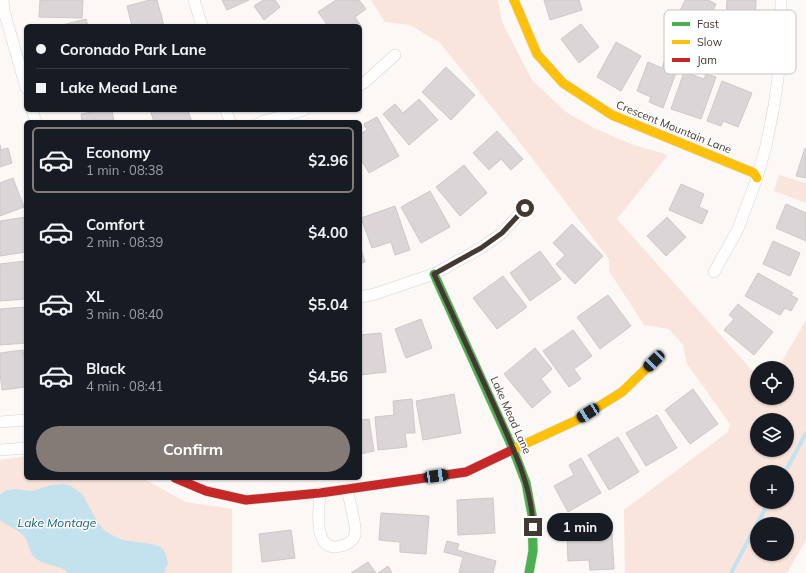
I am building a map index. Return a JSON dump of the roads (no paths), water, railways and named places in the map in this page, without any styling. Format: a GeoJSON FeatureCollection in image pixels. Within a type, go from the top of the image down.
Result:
{"type":"FeatureCollection","features":[{"type":"Feature","properties":{"kind":"street"},"geometry":{"type":"LineString","coordinates":[[3,0],[4,10],[24,81]]}},
{"type":"Feature","properties":{"kind":"street"},"geometry":{"type":"LineString","coordinates":[[194,0],[201,24]]}},
{"type":"Feature","properties":{"kind":"street","name":"Crescent Mountain Lane"},"geometry":{"type":"LineString","coordinates":[[514,0],[537,54],[563,83],[612,115],[754,172],[756,178]]}},
{"type":"Feature","properties":{"kind":"street"},"geometry":{"type":"LineString","coordinates":[[781,0],[781,10]]}},
{"type":"Feature","properties":{"kind":"street"},"geometry":{"type":"LineString","coordinates":[[362,84],[395,55]]}},
{"type":"Feature","properties":{"kind":"street"},"geometry":{"type":"LineString","coordinates":[[714,272],[738,229],[756,178],[766,146],[779,74]]}},
{"type":"Feature","properties":{"kind":"street"},"geometry":{"type":"LineString","coordinates":[[269,120],[297,112]]}},
{"type":"Feature","properties":{"kind":"street"},"geometry":{"type":"LineString","coordinates":[[362,297],[375,294],[434,274],[481,248],[502,233],[525,208]]}},
{"type":"Feature","properties":{"kind":"street","name":"Lake Mead Lane"},"geometry":{"type":"LineString","coordinates":[[434,274],[513,449],[526,483],[532,515],[533,551],[529,573]]}},
{"type":"Feature","properties":{"kind":"street"},"geometry":{"type":"LineString","coordinates":[[180,480],[206,491],[246,500],[320,493],[466,472],[577,420],[622,392],[654,361]]}},
{"type":"Feature","properties":{"kind":"street"},"geometry":{"type":"LineString","coordinates":[[0,422],[24,420]]}},
{"type":"Feature","properties":{"kind":"street"},"geometry":{"type":"LineString","coordinates":[[0,450],[24,448]]}},
{"type":"Feature","properties":{"kind":"street"},"geometry":{"type":"LineString","coordinates":[[320,493],[319,531],[321,538],[328,544],[336,547],[350,542],[355,535],[355,528],[346,489]]}},
{"type":"Feature","properties":{"kind":"water","name":"Lake Montage"},"geometry":{"type":"Polygon","coordinates":[[[64,484],[71,486],[83,495],[98,523],[105,531],[123,540],[152,544],[161,547],[165,552],[168,563],[164,573],[69,573],[61,568],[39,561],[35,558],[31,553],[24,536],[0,520],[0,495],[5,491],[14,489],[32,491],[51,485],[64,484]]]}},
{"type":"Feature","properties":{"kind":"waterway"},"geometry":{"type":"LineString","coordinates":[[789,465],[806,433]]}},
{"type":"Feature","properties":{"kind":"waterway"},"geometry":{"type":"LineString","coordinates":[[761,517],[765,509]]}},
{"type":"Feature","properties":{"kind":"waterway"},"geometry":{"type":"LineString","coordinates":[[731,573],[750,537]]}}]}
